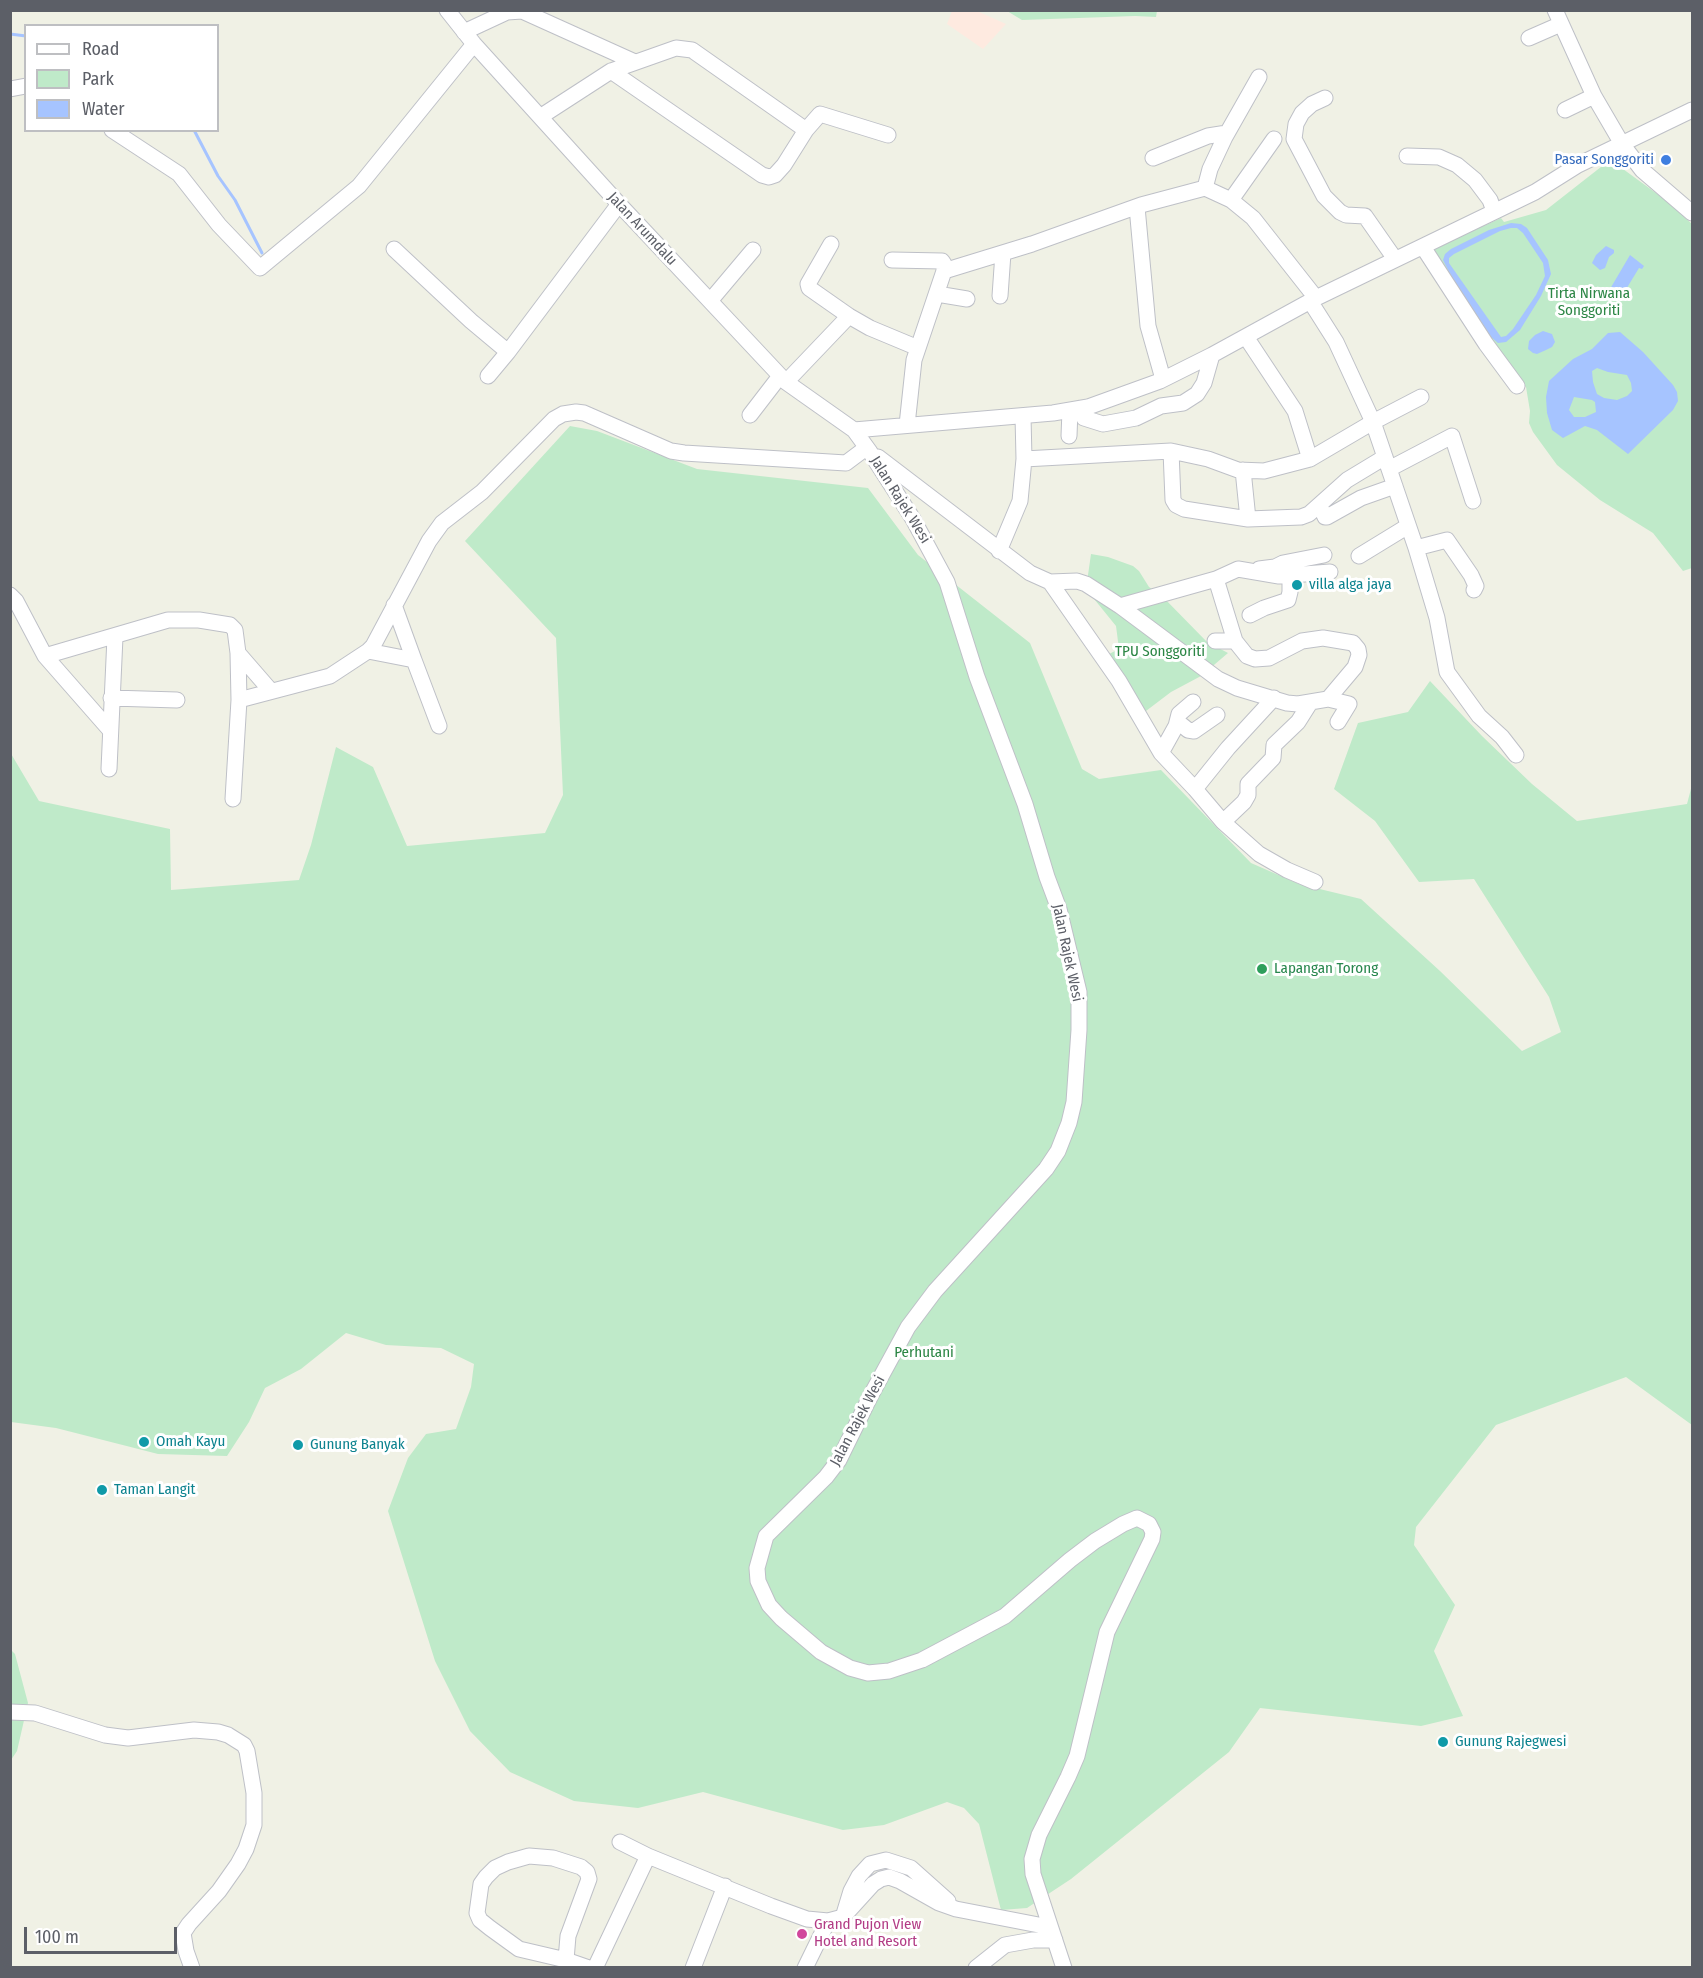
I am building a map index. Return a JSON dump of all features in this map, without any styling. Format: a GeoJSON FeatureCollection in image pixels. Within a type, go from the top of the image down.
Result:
{"type":"FeatureCollection","features":[{"type":"Feature","properties":{"kind":"street","name":"Jalan Arumdalu"},"geometry":{"type":"LineString","coordinates":[[447,10],[469,38],[619,204],[783,379],[854,430]]}},
{"type":"Feature","properties":{"kind":"street"},"geometry":{"type":"LineString","coordinates":[[115,132],[179,174],[219,225],[260,268],[359,186],[469,38],[502,14],[522,11],[635,62]]}},
{"type":"Feature","properties":{"kind":"street"},"geometry":{"type":"LineString","coordinates":[[1529,38],[1558,17],[1594,96],[1622,144],[1642,170],[1692,213]]}},
{"type":"Feature","properties":{"kind":"street"},"geometry":{"type":"LineString","coordinates":[[540,117],[611,71],[676,48],[692,50],[806,130]]}},
{"type":"Feature","properties":{"kind":"street"},"geometry":{"type":"LineString","coordinates":[[611,71],[762,175],[769,177],[775,175],[784,165],[806,130],[820,114],[888,135]]}},
{"type":"Feature","properties":{"kind":"street"},"geometry":{"type":"LineString","coordinates":[[1205,188],[1210,169],[1227,133],[1259,77]]}},
{"type":"Feature","properties":{"kind":"street"},"geometry":{"type":"LineString","coordinates":[[1565,110],[1594,96]]}},
{"type":"Feature","properties":{"kind":"street"},"geometry":{"type":"LineString","coordinates":[[1325,98],[1312,104],[1302,113],[1296,124],[1294,139],[1324,196],[1346,215],[1365,216],[1395,259]]}},
{"type":"Feature","properties":{"kind":"street"},"geometry":{"type":"LineString","coordinates":[[854,430],[1023,416],[1076,409],[1163,379],[1246,337],[1313,299],[1423,247],[1543,187],[1578,165],[1692,111]]}},
{"type":"Feature","properties":{"kind":"street"},"geometry":{"type":"LineString","coordinates":[[1153,158],[1208,136],[1227,133]]}},
{"type":"Feature","properties":{"kind":"street"},"geometry":{"type":"LineString","coordinates":[[1231,200],[1274,140]]}},
{"type":"Feature","properties":{"kind":"street"},"geometry":{"type":"LineString","coordinates":[[1407,156],[1439,157],[1457,165],[1475,180],[1490,200],[1494,211]]}},
{"type":"Feature","properties":{"kind":"street"},"geometry":{"type":"LineString","coordinates":[[944,271],[1137,207],[1205,188],[1231,200],[1253,218],[1313,299],[1336,342],[1373,422],[1437,618],[1447,672],[1479,716],[1502,736],[1516,755]]}},
{"type":"Feature","properties":{"kind":"street"},"geometry":{"type":"LineString","coordinates":[[488,376],[619,204]]}},
{"type":"Feature","properties":{"kind":"street"},"geometry":{"type":"LineString","coordinates":[[1137,207],[1148,326],[1163,379]]}},
{"type":"Feature","properties":{"kind":"street"},"geometry":{"type":"LineString","coordinates":[[831,244],[808,284],[809,288],[870,328],[918,348]]}},
{"type":"Feature","properties":{"kind":"street"},"geometry":{"type":"LineString","coordinates":[[1423,247],[1486,344],[1517,386]]}},
{"type":"Feature","properties":{"kind":"street"},"geometry":{"type":"LineString","coordinates":[[394,249],[471,321],[508,352]]}},
{"type":"Feature","properties":{"kind":"street"},"geometry":{"type":"LineString","coordinates":[[710,301],[753,250]]}},
{"type":"Feature","properties":{"kind":"street"},"geometry":{"type":"LineString","coordinates":[[1000,296],[1003,253]]}},
{"type":"Feature","properties":{"kind":"street"},"geometry":{"type":"LineString","coordinates":[[892,260],[942,261],[944,264],[937,294],[914,360],[907,425]]}},
{"type":"Feature","properties":{"kind":"street"},"geometry":{"type":"LineString","coordinates":[[937,294],[967,299]]}},
{"type":"Feature","properties":{"kind":"street"},"geometry":{"type":"LineString","coordinates":[[750,415],[783,379],[849,316]]}},
{"type":"Feature","properties":{"kind":"street"},"geometry":{"type":"LineString","coordinates":[[1246,337],[1295,411],[1310,459]]}},
{"type":"Feature","properties":{"kind":"street"},"geometry":{"type":"LineString","coordinates":[[1076,409],[1084,418],[1103,424],[1137,418],[1161,406],[1183,404],[1197,394],[1204,383],[1212,355]]}},
{"type":"Feature","properties":{"kind":"street"},"geometry":{"type":"LineString","coordinates":[[1024,459],[1171,451],[1243,470],[1264,471],[1310,459],[1421,397]]}},
{"type":"Feature","properties":{"kind":"street"},"geometry":{"type":"LineString","coordinates":[[1068,436],[1076,409]]}},
{"type":"Feature","properties":{"kind":"street"},"geometry":{"type":"LineString","coordinates":[[238,700],[330,676],[368,651],[373,646],[429,541],[442,524],[482,492],[554,419],[563,414],[576,412],[584,413],[671,451],[684,453],[846,463],[868,450],[1030,573],[1050,582],[1077,581],[1096,589],[1218,679],[1237,688],[1287,703],[1310,703],[1328,699],[1349,704],[1338,722]]}},
{"type":"Feature","properties":{"kind":"street"},"geometry":{"type":"LineString","coordinates":[[999,551],[1020,501],[1024,459],[1023,416]]}},
{"type":"Feature","properties":{"kind":"street","name":"Jalan Rajek Wesi"},"geometry":{"type":"LineString","coordinates":[[854,430],[908,509],[947,582],[977,677],[1025,804],[1059,909],[1078,992],[1079,1030],[1074,1102],[1058,1151],[1046,1169],[935,1291],[908,1327],[839,1460],[826,1477],[766,1536],[756,1568],[758,1581],[769,1605],[821,1652],[850,1668],[868,1673],[889,1671],[922,1660],[1005,1616],[1070,1560],[1123,1524],[1137,1518],[1149,1524],[1153,1532],[1152,1539],[1107,1632],[1077,1756],[1039,1835],[1032,1859],[1033,1874],[1064,1968]]}},
{"type":"Feature","properties":{"kind":"street"},"geometry":{"type":"LineString","coordinates":[[1171,451],[1173,500],[1176,505],[1184,509],[1248,519],[1301,517],[1320,506],[1347,480],[1452,436],[1473,501]]}},
{"type":"Feature","properties":{"kind":"street"},"geometry":{"type":"LineString","coordinates":[[1243,470],[1248,519]]}},
{"type":"Feature","properties":{"kind":"street"},"geometry":{"type":"LineString","coordinates":[[1320,506],[1324,517],[1327,517],[1369,494],[1395,486]]}},
{"type":"Feature","properties":{"kind":"street"},"geometry":{"type":"LineString","coordinates":[[1359,556],[1408,526]]}},
{"type":"Feature","properties":{"kind":"street"},"geometry":{"type":"LineString","coordinates":[[1416,548],[1448,540],[1471,575],[1476,586],[1474,590]]}},
{"type":"Feature","properties":{"kind":"street"},"geometry":{"type":"LineString","coordinates":[[1250,570],[1275,567],[1283,563],[1324,555]]}},
{"type":"Feature","properties":{"kind":"street"},"geometry":{"type":"LineString","coordinates":[[1120,606],[1216,579],[1238,569],[1290,576],[1330,572]]}},
{"type":"Feature","properties":{"kind":"street"},"geometry":{"type":"LineString","coordinates":[[1250,615],[1288,600],[1290,576]]}},
{"type":"Feature","properties":{"kind":"street"},"geometry":{"type":"LineString","coordinates":[[1216,579],[1235,641],[1247,656],[1255,659],[1269,658],[1309,639],[1323,638],[1353,643],[1358,649],[1357,661],[1328,699]]}},
{"type":"Feature","properties":{"kind":"street"},"geometry":{"type":"LineString","coordinates":[[1050,582],[1119,681],[1161,753],[1223,822],[1259,854],[1315,882]]}},
{"type":"Feature","properties":{"kind":"street"},"geometry":{"type":"LineString","coordinates":[[10,595],[16,601],[45,656],[109,729]]}},
{"type":"Feature","properties":{"kind":"street"},"geometry":{"type":"LineString","coordinates":[[394,605],[439,726]]}},
{"type":"Feature","properties":{"kind":"street"},"geometry":{"type":"LineString","coordinates":[[45,656],[168,620],[186,619],[230,625],[235,630],[238,653],[233,799]]}},
{"type":"Feature","properties":{"kind":"street"},"geometry":{"type":"LineString","coordinates":[[108,769],[115,637]]}},
{"type":"Feature","properties":{"kind":"street"},"geometry":{"type":"LineString","coordinates":[[1215,641],[1235,641]]}},
{"type":"Feature","properties":{"kind":"street"},"geometry":{"type":"LineString","coordinates":[[368,651],[414,660]]}},
{"type":"Feature","properties":{"kind":"street"},"geometry":{"type":"LineString","coordinates":[[238,653],[272,692]]}},
{"type":"Feature","properties":{"kind":"street"},"geometry":{"type":"LineString","coordinates":[[111,698],[177,700]]}},
{"type":"Feature","properties":{"kind":"street"},"geometry":{"type":"LineString","coordinates":[[1195,789],[1228,748],[1274,698]]}},
{"type":"Feature","properties":{"kind":"street"},"geometry":{"type":"LineString","coordinates":[[1161,753],[1169,742],[1179,714],[1193,702]]}},
{"type":"Feature","properties":{"kind":"street"},"geometry":{"type":"LineString","coordinates":[[1223,822],[1244,802],[1248,795],[1248,784],[1273,758],[1274,745],[1298,722],[1310,703]]}},
{"type":"Feature","properties":{"kind":"street"},"geometry":{"type":"LineString","coordinates":[[1178,722],[1188,730],[1194,731],[1217,715]]}},
{"type":"Feature","properties":{"kind":"street"},"geometry":{"type":"LineString","coordinates":[[10,1712],[35,1713],[105,1735],[128,1738],[194,1730],[228,1735],[244,1745],[254,1793],[254,1825],[238,1864],[183,1934],[192,1968]]}},
{"type":"Feature","properties":{"kind":"street"},"geometry":{"type":"LineString","coordinates":[[620,1842],[648,1856],[807,1919],[835,1919]]}},
{"type":"Feature","properties":{"kind":"street"},"geometry":{"type":"LineString","coordinates":[[566,1960],[568,1936],[589,1879],[587,1872],[581,1867],[553,1858],[529,1856],[516,1858],[495,1868],[481,1884],[477,1904],[480,1920],[519,1948],[589,1968]]}},
{"type":"Feature","properties":{"kind":"street"},"geometry":{"type":"LineString","coordinates":[[595,1968],[648,1856]]}},
{"type":"Feature","properties":{"kind":"street"},"geometry":{"type":"LineString","coordinates":[[805,1968],[859,1876],[870,1864],[886,1860],[911,1868],[956,1909],[1052,1934]]}},
{"type":"Feature","properties":{"kind":"street"},"geometry":{"type":"LineString","coordinates":[[693,1968],[725,1886]]}},
{"type":"Feature","properties":{"kind":"street"},"geometry":{"type":"LineString","coordinates":[[976,1968],[1005,1945],[1052,1934]]}},
{"type":"Feature","properties":{"kind":"shaded area"},"geometry":{"type":"Polygon","coordinates":[[[952,11],[977,11],[1006,24],[983,49],[947,24],[952,11]]]}},
{"type":"Feature","properties":{"kind":"green space"},"geometry":{"type":"Polygon","coordinates":[[[1007,11],[1157,11],[1156,17],[1022,20],[1007,11]]]}},
{"type":"Feature","properties":{"kind":"green space","name":"Tirta Nirwana Songgoriti"},"geometry":{"type":"Polygon","coordinates":[[[1612,161],[1682,212],[1681,214],[1692,224],[1692,568],[1683,571],[1653,533],[1600,500],[1557,465],[1529,423],[1530,411],[1526,387],[1520,383],[1433,249],[1501,218],[1504,222],[1546,210],[1606,163],[1612,161]]]}},
{"type":"Feature","properties":{"kind":"green space","name":"Perhutani"},"geometry":{"type":"Polygon","coordinates":[[[570,426],[597,431],[697,469],[868,488],[918,555],[1030,643],[1082,769],[1099,779],[1161,770],[1251,863],[1299,884],[1361,899],[1440,971],[1522,1051],[1561,1032],[1549,997],[1474,879],[1419,882],[1375,821],[1334,789],[1358,723],[1408,712],[1430,681],[1532,784],[1577,821],[1687,804],[1692,785],[1692,1425],[1626,1377],[1496,1425],[1416,1527],[1414,1545],[1455,1605],[1434,1651],[1463,1716],[1421,1726],[1260,1708],[1229,1752],[1071,1879],[1027,1908],[1001,1910],[979,1824],[964,1808],[947,1802],[884,1825],[843,1830],[703,1792],[638,1808],[574,1801],[510,1772],[470,1731],[435,1661],[388,1511],[408,1458],[426,1434],[456,1429],[471,1387],[474,1364],[441,1348],[386,1345],[346,1333],[301,1369],[265,1388],[249,1422],[227,1456],[158,1454],[56,1428],[11,1422],[10,752],[39,801],[170,829],[171,890],[299,880],[311,845],[336,747],[373,767],[407,846],[545,833],[563,795],[556,638],[465,541],[570,426]]]}},
{"type":"Feature","properties":{"kind":"green space","name":"TPU Songgoriti"},"geometry":{"type":"Polygon","coordinates":[[[1091,554],[1133,566],[1149,587],[1161,595],[1207,642],[1228,653],[1201,676],[1171,692],[1142,714],[1105,656],[1119,649],[1116,626],[1086,589],[1091,554]]]}},
{"type":"Feature","properties":{"kind":"green space"},"geometry":{"type":"Polygon","coordinates":[[[11,1650],[15,1654],[28,1703],[17,1751],[11,1760],[11,1650]]]}},
{"type":"Feature","properties":{"kind":"water"},"geometry":{"type":"Polygon","coordinates":[[[1511,223],[1521,224],[1527,228],[1548,260],[1551,274],[1541,296],[1520,330],[1506,342],[1498,343],[1491,337],[1443,260],[1445,254],[1451,249],[1489,230],[1511,223]],[[1517,228],[1500,231],[1449,258],[1449,263],[1501,337],[1506,336],[1513,329],[1536,295],[1545,276],[1543,263],[1523,233],[1517,228]]]}},
{"type":"Feature","properties":{"kind":"water"},"geometry":{"type":"Polygon","coordinates":[[[1606,246],[1614,250],[1614,253],[1609,257],[1605,268],[1600,270],[1592,263],[1596,255],[1606,246]]]}},
{"type":"Feature","properties":{"kind":"water"},"geometry":{"type":"Polygon","coordinates":[[[1630,255],[1644,266],[1642,269],[1639,268],[1625,291],[1628,293],[1626,297],[1610,289],[1630,255]]]}},
{"type":"Feature","properties":{"kind":"water"},"geometry":{"type":"Polygon","coordinates":[[[1543,331],[1552,334],[1555,342],[1546,350],[1537,354],[1533,353],[1528,349],[1529,341],[1543,331]]]}},
{"type":"Feature","properties":{"kind":"water"},"geometry":{"type":"Polygon","coordinates":[[[1620,332],[1643,352],[1677,392],[1678,401],[1673,410],[1628,454],[1597,430],[1585,426],[1563,438],[1552,430],[1547,413],[1546,397],[1549,381],[1573,359],[1592,349],[1608,333],[1620,332]],[[1597,368],[1592,371],[1597,394],[1604,398],[1617,400],[1632,391],[1627,375],[1597,368]],[[1574,397],[1569,410],[1574,417],[1585,417],[1596,412],[1595,402],[1574,397]]]}},
{"type":"Feature","properties":{"kind":"waterway"},"geometry":{"type":"LineString","coordinates":[[10,34],[24,36]]}},
{"type":"Feature","properties":{"kind":"waterway"},"geometry":{"type":"LineString","coordinates":[[195,132],[218,176],[235,200],[262,253]]}},
{"type":"Feature","properties":{"kind":"place","name":"Pasar Songgoriti"},"geometry":{"type":"Point","coordinates":[1666,160]}},
{"type":"Feature","properties":{"kind":"place","name":"villa alga jaya"},"geometry":{"type":"Point","coordinates":[1297,585]}},
{"type":"Feature","properties":{"kind":"place","name":"Lapangan Torong"},"geometry":{"type":"Point","coordinates":[1262,969]}},
{"type":"Feature","properties":{"kind":"place","name":"Omah Kayu"},"geometry":{"type":"Point","coordinates":[144,1442]}},
{"type":"Feature","properties":{"kind":"place","name":"Gunung Banyak"},"geometry":{"type":"Point","coordinates":[298,1445]}},
{"type":"Feature","properties":{"kind":"place","name":"Taman Langit"},"geometry":{"type":"Point","coordinates":[102,1490]}},
{"type":"Feature","properties":{"kind":"place","name":"Gunung Rajegwesi"},"geometry":{"type":"Point","coordinates":[1443,1742]}},
{"type":"Feature","properties":{"kind":"place","name":"Grand Pujon View Hotel and Resort"},"geometry":{"type":"Point","coordinates":[802,1934]}}]}
